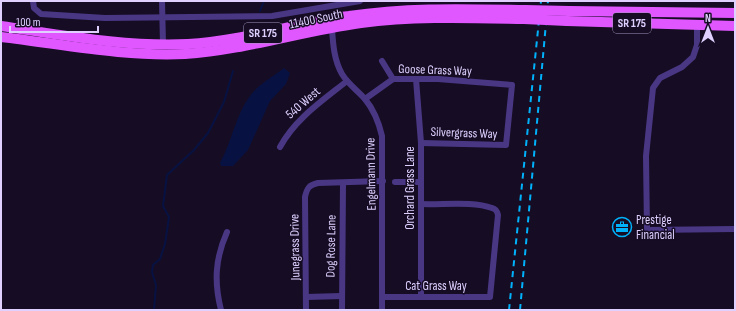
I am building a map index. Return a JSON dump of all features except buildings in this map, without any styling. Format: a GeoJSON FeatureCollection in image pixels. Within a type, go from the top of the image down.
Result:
{"type":"FeatureCollection","features":[{"type":"Feature","properties":{"kind":"main road","name":"11400 South"},"geometry":{"type":"LineString","coordinates":[[1,26],[111,41],[163,44],[222,41],[348,16],[416,9],[568,16],[735,13]]}},
{"type":"Feature","properties":{"kind":"main road"},"geometry":{"type":"LineString","coordinates":[[332,29],[336,23],[374,16],[387,11]]}},
{"type":"Feature","properties":{"kind":"main road","name":"11400 South"},"geometry":{"type":"LineString","coordinates":[[1,37],[118,52],[171,54],[224,51],[359,24],[407,19],[524,15]]}},
{"type":"Feature","properties":{"kind":"main road","name":"11400 South"},"geometry":{"type":"LineString","coordinates":[[568,16],[697,25],[735,26]]}},
{"type":"Feature","properties":{"kind":"street"},"geometry":{"type":"LineString","coordinates":[[33,1],[36,11],[45,14],[81,17],[162,18],[272,16],[360,1]]}},
{"type":"Feature","properties":{"kind":"street"},"geometry":{"type":"LineString","coordinates":[[162,1],[163,44]]}},
{"type":"Feature","properties":{"kind":"street"},"geometry":{"type":"LineString","coordinates":[[697,25],[697,45],[692,57],[682,67],[660,78],[653,88],[646,156],[646,230],[735,229]]}},
{"type":"Feature","properties":{"kind":"street","name":"Engelmann Drive"},"geometry":{"type":"LineString","coordinates":[[332,29],[335,57],[339,69],[347,81],[365,99],[376,116],[380,128],[382,144],[382,310]]}},
{"type":"Feature","properties":{"kind":"street"},"geometry":{"type":"LineString","coordinates":[[382,61],[393,79]]}},
{"type":"Feature","properties":{"kind":"street","name":"Goose Grass Way"},"geometry":{"type":"LineString","coordinates":[[365,99],[393,79],[512,85],[506,145]]}},
{"type":"Feature","properties":{"kind":"street","name":"Orchard Grass Lane"},"geometry":{"type":"LineString","coordinates":[[416,79],[421,143],[421,298]]}},
{"type":"Feature","properties":{"kind":"street","name":"540 West"},"geometry":{"type":"LineString","coordinates":[[280,147],[290,130],[299,120],[347,81]]}},
{"type":"Feature","properties":{"kind":"street","name":"Silvergrass Way"},"geometry":{"type":"LineString","coordinates":[[421,143],[506,145]]}},
{"type":"Feature","properties":{"kind":"street"},"geometry":{"type":"LineString","coordinates":[[343,183],[382,182]]}},
{"type":"Feature","properties":{"kind":"street"},"geometry":{"type":"LineString","coordinates":[[395,182],[421,182]]}},
{"type":"Feature","properties":{"kind":"street","name":"Junegrass Drive"},"geometry":{"type":"LineString","coordinates":[[306,310],[305,197],[307,189],[311,185],[318,183],[343,183]]}},
{"type":"Feature","properties":{"kind":"street","name":"Dog Rose Lane"},"geometry":{"type":"LineString","coordinates":[[342,310],[343,183]]}},
{"type":"Feature","properties":{"kind":"street","name":"Cat Grass Way"},"geometry":{"type":"LineString","coordinates":[[382,297],[490,297],[498,214],[497,210],[474,205],[421,204]]}},
{"type":"Feature","properties":{"kind":"street"},"geometry":{"type":"LineString","coordinates":[[221,310],[216,281],[217,263],[227,232]]}},
{"type":"Feature","properties":{"kind":"street"},"geometry":{"type":"LineString","coordinates":[[306,297],[342,296]]}},
{"type":"Feature","properties":{"kind":"shaded area"},"geometry":{"type":"Polygon","coordinates":[[[284,68],[290,73],[286,84],[270,101],[248,150],[233,166],[221,166],[220,163],[243,107],[258,87],[284,68]]]}},
{"type":"Feature","properties":{"kind":"waterway"},"geometry":{"type":"LineString","coordinates":[[260,11],[264,1]]}},
{"type":"Feature","properties":{"kind":"waterway"},"geometry":{"type":"LineString","coordinates":[[154,310],[156,285],[152,272],[153,265],[160,259],[165,244],[169,217],[163,206],[167,175],[194,150],[208,133],[224,102],[233,71]]}},
{"type":"Feature","properties":{"kind":"railway"},"geometry":{"type":"LineString","coordinates":[[509,310],[541,1]]}},
{"type":"Feature","properties":{"kind":"railway"},"geometry":{"type":"LineString","coordinates":[[520,310],[548,1]]}},
{"type":"Feature","properties":{"kind":"place","name":"Prestige Financial"},"geometry":{"type":"Point","coordinates":[622,227]}}]}
